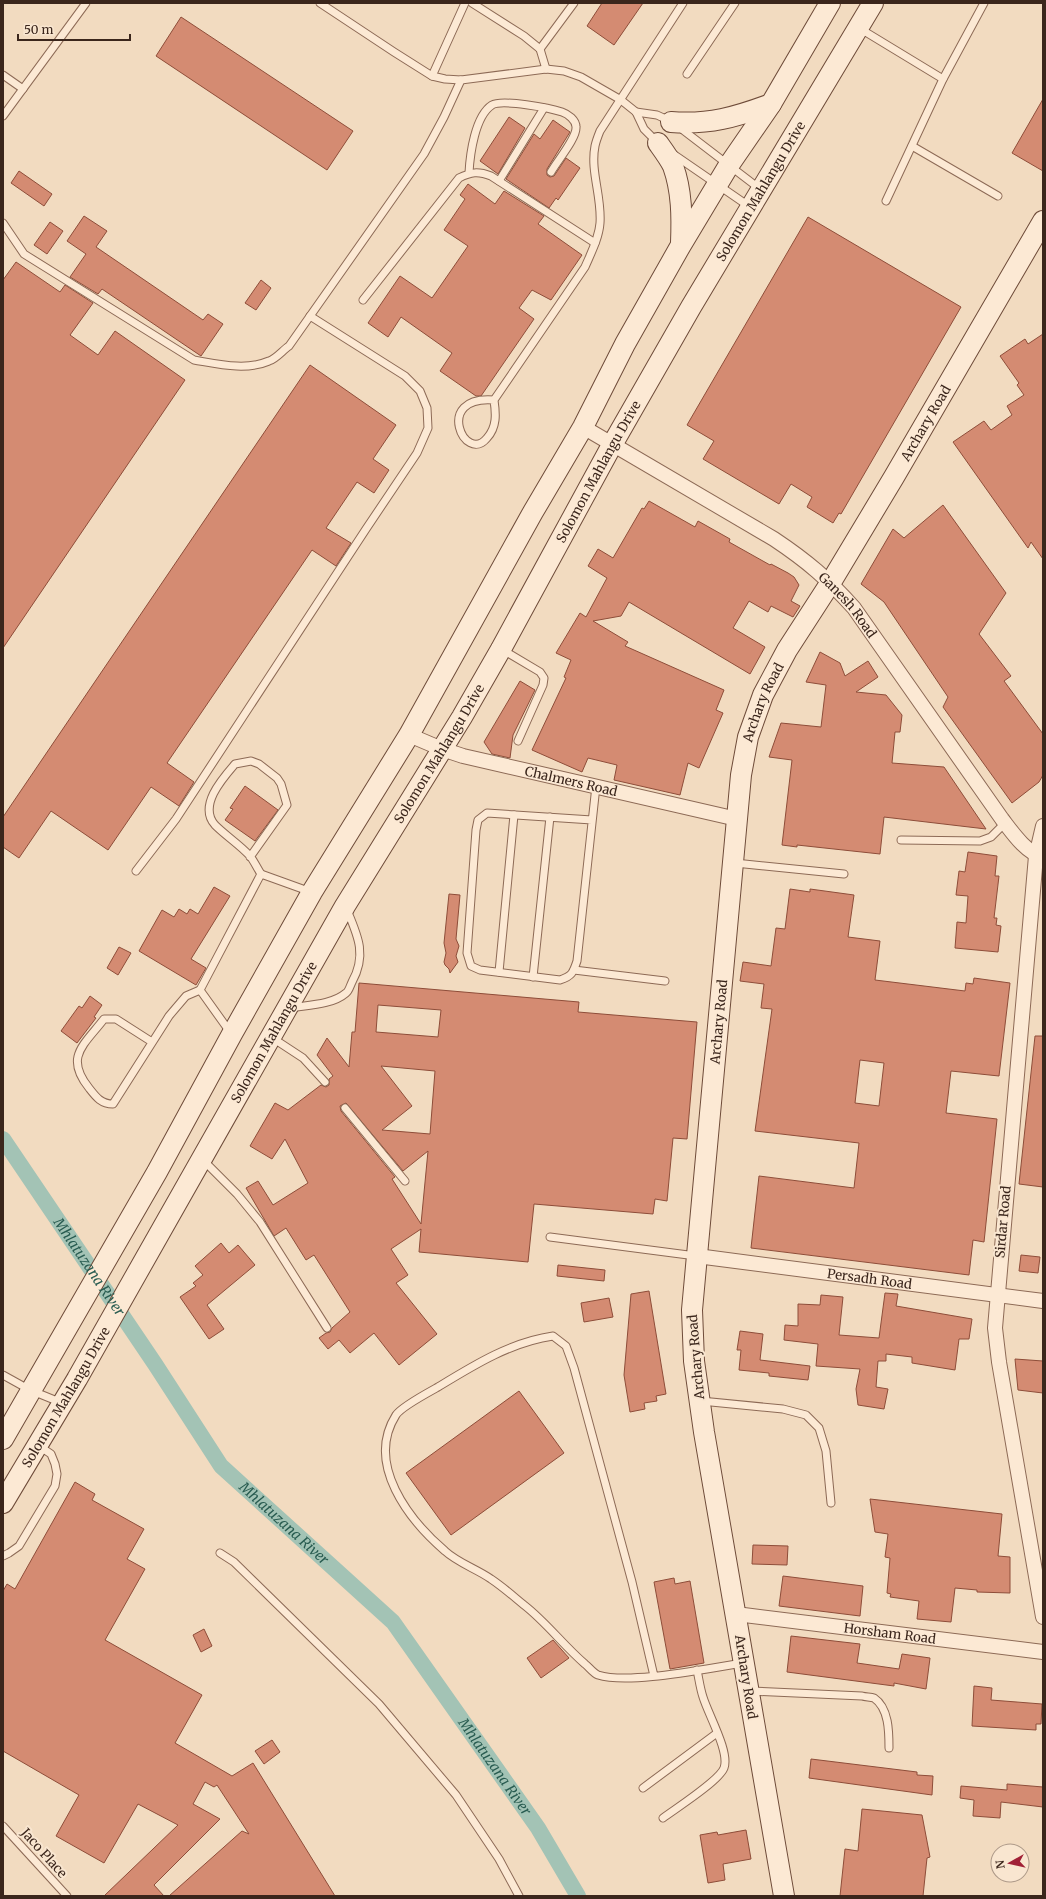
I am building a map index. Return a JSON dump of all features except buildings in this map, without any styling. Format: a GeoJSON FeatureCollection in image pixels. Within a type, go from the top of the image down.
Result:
{"type":"FeatureCollection","features":[{"type":"Feature","properties":{"kind":"main road"},"geometry":{"type":"LineString","coordinates":[[3,1439],[157,1172],[232,1034],[312,892],[409,734],[533,512],[583,427],[625,344],[681,244],[729,166],[771,104],[830,3]]}},
{"type":"Feature","properties":{"kind":"main road","name":"Solomon Mahlangu Drive"},"geometry":{"type":"LineString","coordinates":[[3,1503],[73,1385],[345,906],[442,749],[501,649],[612,445],[750,207],[873,3]]}},
{"type":"Feature","properties":{"kind":"main road"},"geometry":{"type":"LineString","coordinates":[[671,122],[715,122],[737,117],[771,104]]}},
{"type":"Feature","properties":{"kind":"main road"},"geometry":{"type":"LineString","coordinates":[[658,143],[672,165],[679,189],[682,215],[681,244]]}},
{"type":"Feature","properties":{"kind":"main road","name":"Archary Road"},"geometry":{"type":"LineString","coordinates":[[784,1896],[700,1401],[694,1361],[692,1310],[741,775],[748,737],[763,694],[787,650],[831,582],[1043,220]]}},
{"type":"Feature","properties":{"kind":"street","name":"Ganesh Road"},"geometry":{"type":"LineString","coordinates":[[583,427],[774,539],[805,559],[831,582],[854,608],[1005,823],[1020,840],[1040,856]]}},
{"type":"Feature","properties":{"kind":"street","name":"Chalmers Road"},"geometry":{"type":"LineString","coordinates":[[409,734],[442,749],[463,756],[737,819]]}},
{"type":"Feature","properties":{"kind":"street","name":"Sirdar Road"},"geometry":{"type":"LineString","coordinates":[[1043,826],[995,1328],[999,1362],[1043,1616]]}},
{"type":"Feature","properties":{"kind":"street","name":"Persadh Road"},"geometry":{"type":"LineString","coordinates":[[697,1256],[1043,1301]]}},
{"type":"Feature","properties":{"kind":"street","name":"Horsham Road"},"geometry":{"type":"LineString","coordinates":[[736,1614],[1043,1652]]}},
{"type":"Feature","properties":{"kind":"lane"},"geometry":{"type":"LineString","coordinates":[[3,116],[86,3]]}},
{"type":"Feature","properties":{"kind":"lane"},"geometry":{"type":"LineString","coordinates":[[320,3],[432,76],[461,80],[546,69],[564,71],[581,77],[621,100],[636,112],[644,129],[658,143],[750,207]]}},
{"type":"Feature","properties":{"kind":"lane"},"geometry":{"type":"LineString","coordinates":[[432,76],[465,3]]}},
{"type":"Feature","properties":{"kind":"lane"},"geometry":{"type":"LineString","coordinates":[[472,3],[524,36],[540,49],[546,69]]}},
{"type":"Feature","properties":{"kind":"lane"},"geometry":{"type":"LineString","coordinates":[[540,49],[574,3]]}},
{"type":"Feature","properties":{"kind":"lane"},"geometry":{"type":"LineString","coordinates":[[494,400],[470,403],[463,407],[459,414],[461,433],[464,439],[470,444],[477,444],[485,441],[490,435],[495,425],[496,414],[494,400],[585,267],[595,243],[600,223],[599,192],[595,169],[595,146],[600,131],[683,3]]}},
{"type":"Feature","properties":{"kind":"lane"},"geometry":{"type":"LineString","coordinates":[[687,74],[735,3]]}},
{"type":"Feature","properties":{"kind":"lane"},"geometry":{"type":"LineString","coordinates":[[886,200],[943,80],[984,3]]}},
{"type":"Feature","properties":{"kind":"lane"},"geometry":{"type":"LineString","coordinates":[[858,28],[943,80]]}},
{"type":"Feature","properties":{"kind":"lane"},"geometry":{"type":"LineString","coordinates":[[3,75],[23,89]]}},
{"type":"Feature","properties":{"kind":"lane"},"geometry":{"type":"LineString","coordinates":[[3,223],[24,254],[194,360],[226,366],[253,365],[271,361],[289,346],[424,154],[444,117],[461,80]]}},
{"type":"Feature","properties":{"kind":"lane"},"geometry":{"type":"LineString","coordinates":[[469,173],[473,140],[478,125],[489,107],[499,102],[544,108],[562,112],[572,118],[576,124],[576,133],[551,172]]}},
{"type":"Feature","properties":{"kind":"lane"},"geometry":{"type":"LineString","coordinates":[[499,180],[544,108]]}},
{"type":"Feature","properties":{"kind":"lane"},"geometry":{"type":"LineString","coordinates":[[636,112],[657,115],[671,122],[761,190]]}},
{"type":"Feature","properties":{"kind":"lane"},"geometry":{"type":"LineString","coordinates":[[912,146],[998,196]]}},
{"type":"Feature","properties":{"kind":"lane"},"geometry":{"type":"LineString","coordinates":[[363,300],[459,178],[469,173],[480,172],[499,180],[595,243]]}},
{"type":"Feature","properties":{"kind":"lane"},"geometry":{"type":"LineString","coordinates":[[136,871],[176,819],[417,453],[428,428],[427,408],[420,391],[405,376],[310,316]]}},
{"type":"Feature","properties":{"kind":"lane"},"geometry":{"type":"LineString","coordinates":[[501,649],[540,672],[544,678],[543,685],[518,741]]}},
{"type":"Feature","properties":{"kind":"lane"},"geometry":{"type":"LineString","coordinates":[[250,857],[287,805],[281,784],[277,778],[259,764],[251,761],[235,764],[230,770],[210,802],[210,818],[250,857],[261,874],[312,892]]}},
{"type":"Feature","properties":{"kind":"lane"},"geometry":{"type":"LineString","coordinates":[[592,820],[487,813],[478,820],[467,953],[471,966],[480,970],[560,980],[570,977],[578,961],[596,786]]}},
{"type":"Feature","properties":{"kind":"lane"},"geometry":{"type":"LineString","coordinates":[[499,972],[514,815]]}},
{"type":"Feature","properties":{"kind":"lane"},"geometry":{"type":"LineString","coordinates":[[533,977],[550,817]]}},
{"type":"Feature","properties":{"kind":"lane"},"geometry":{"type":"LineString","coordinates":[[901,840],[980,842],[991,837],[1005,823]]}},
{"type":"Feature","properties":{"kind":"lane"},"geometry":{"type":"LineString","coordinates":[[733,863],[844,874]]}},
{"type":"Feature","properties":{"kind":"lane"},"geometry":{"type":"LineString","coordinates":[[152,1042],[116,1019],[104,1019],[81,1050],[76,1061],[77,1069],[98,1100],[107,1104],[114,1104],[152,1042],[180,1002],[186,996],[200,990],[261,874]]}},
{"type":"Feature","properties":{"kind":"lane"},"geometry":{"type":"LineString","coordinates":[[288,1008],[318,1004],[335,999],[347,992],[357,973],[361,952],[357,933],[345,906]]}},
{"type":"Feature","properties":{"kind":"lane"},"geometry":{"type":"LineString","coordinates":[[574,970],[665,981]]}},
{"type":"Feature","properties":{"kind":"lane"},"geometry":{"type":"LineString","coordinates":[[200,990],[232,1034]]}},
{"type":"Feature","properties":{"kind":"lane"},"geometry":{"type":"LineString","coordinates":[[271,1037],[303,1058],[325,1082]]}},
{"type":"Feature","properties":{"kind":"lane"},"geometry":{"type":"LineString","coordinates":[[345,1108],[406,1181]]}},
{"type":"Feature","properties":{"kind":"lane"},"geometry":{"type":"LineString","coordinates":[[202,1159],[237,1194],[260,1222],[328,1328]]}},
{"type":"Feature","properties":{"kind":"lane"},"geometry":{"type":"LineString","coordinates":[[550,1237],[697,1256]]}},
{"type":"Feature","properties":{"kind":"lane"},"geometry":{"type":"LineString","coordinates":[[654,1676],[632,1582],[574,1368],[566,1346],[553,1336],[536,1338],[505,1350],[468,1369],[396,1414],[387,1438],[386,1461],[396,1493],[420,1527],[446,1552],[492,1579],[536,1615],[575,1656],[597,1674],[621,1678],[654,1676],[744,1663]]}},
{"type":"Feature","properties":{"kind":"lane"},"geometry":{"type":"LineString","coordinates":[[3,1374],[30,1390],[62,1403]]}},
{"type":"Feature","properties":{"kind":"lane"},"geometry":{"type":"LineString","coordinates":[[700,1401],[741,1403],[783,1409],[806,1415],[819,1428],[826,1451],[831,1503]]}},
{"type":"Feature","properties":{"kind":"lane"},"geometry":{"type":"LineString","coordinates":[[3,1556],[9,1554],[19,1546],[55,1486],[57,1474],[55,1464],[50,1454],[37,1445]]}},
{"type":"Feature","properties":{"kind":"lane"},"geometry":{"type":"LineString","coordinates":[[220,1553],[234,1562],[379,1704],[456,1795],[499,1859],[519,1896]]}},
{"type":"Feature","properties":{"kind":"lane"},"geometry":{"type":"LineString","coordinates":[[663,1818],[712,1781],[724,1770],[726,1761],[702,1695],[697,1670]]}},
{"type":"Feature","properties":{"kind":"lane"},"geometry":{"type":"LineString","coordinates":[[749,1691],[862,1696],[873,1698],[883,1708],[886,1716],[889,1734],[889,1748]]}},
{"type":"Feature","properties":{"kind":"lane"},"geometry":{"type":"LineString","coordinates":[[643,1788],[717,1733]]}},
{"type":"Feature","properties":{"kind":"lane","name":"Jaco Place"},"geometry":{"type":"LineString","coordinates":[[3,1826],[67,1896]]}},
{"type":"Feature","properties":{"kind":"waterway","name":"Mhlatuzana River"},"geometry":{"type":"LineString","coordinates":[[3,1139],[155,1364],[221,1466],[393,1622],[538,1828],[578,1896]]}}]}
